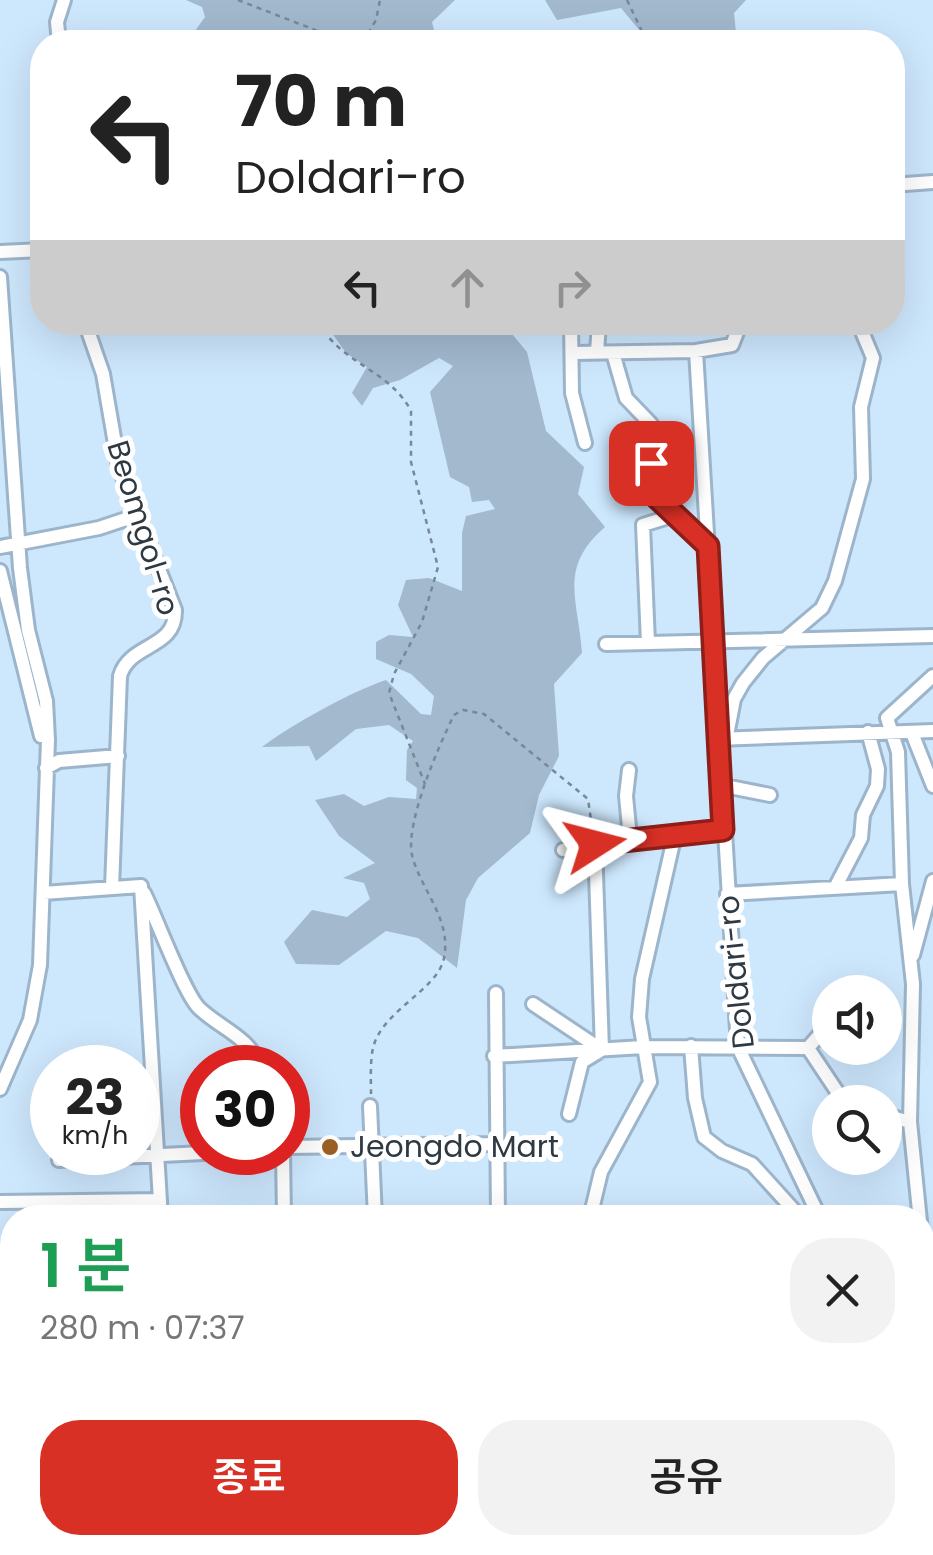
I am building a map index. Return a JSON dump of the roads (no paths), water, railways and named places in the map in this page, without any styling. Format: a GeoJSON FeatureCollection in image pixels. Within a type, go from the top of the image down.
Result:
{"type":"FeatureCollection","features":[{"type":"Feature","properties":{"kind":"street"},"geometry":{"type":"LineString","coordinates":[[58,30],[64,0]]}},
{"type":"Feature","properties":{"kind":"street"},"geometry":{"type":"LineString","coordinates":[[905,184],[933,182]]}},
{"type":"Feature","properties":{"kind":"street"},"geometry":{"type":"LineString","coordinates":[[0,252],[30,251]]}},
{"type":"Feature","properties":{"kind":"street"},"geometry":{"type":"LineString","coordinates":[[0,276],[18,544],[28,630],[46,701],[40,965],[30,1020],[0,1089]]}},
{"type":"Feature","properties":{"kind":"street","name":"Beomgol-ro"},"geometry":{"type":"LineString","coordinates":[[90,335],[103,374],[119,468],[165,578],[176,621],[168,636],[123,665],[112,888]]}},
{"type":"Feature","properties":{"kind":"street"},"geometry":{"type":"LineString","coordinates":[[571,335],[572,392],[585,442]]}},
{"type":"Feature","properties":{"kind":"street"},"geometry":{"type":"LineString","coordinates":[[597,353],[598,335]]}},
{"type":"Feature","properties":{"kind":"street"},"geometry":{"type":"LineString","coordinates":[[572,353],[696,351],[732,345],[736,335]]}},
{"type":"Feature","properties":{"kind":"street"},"geometry":{"type":"LineString","coordinates":[[716,736],[728,730],[734,699],[743,683],[783,640],[822,608],[835,581],[863,479],[860,407],[874,358],[864,335]]}},
{"type":"Feature","properties":{"kind":"street","name":"Doldari-ro"},"geometry":{"type":"LineString","coordinates":[[696,351],[716,736],[738,1047],[814,1205]]}},
{"type":"Feature","properties":{"kind":"street"},"geometry":{"type":"LineString","coordinates":[[613,353],[626,398],[651,424],[654,453],[645,482],[672,516],[708,546]]}},
{"type":"Feature","properties":{"kind":"street"},"geometry":{"type":"LineString","coordinates":[[0,547],[138,515]]}},
{"type":"Feature","properties":{"kind":"street"},"geometry":{"type":"LineString","coordinates":[[648,643],[643,525],[672,516]]}},
{"type":"Feature","properties":{"kind":"street"},"geometry":{"type":"LineString","coordinates":[[0,571],[31,682],[46,768]]}},
{"type":"Feature","properties":{"kind":"street"},"geometry":{"type":"LineString","coordinates":[[606,644],[880,634],[933,636]]}},
{"type":"Feature","properties":{"kind":"street"},"geometry":{"type":"LineString","coordinates":[[919,1205],[910,1122],[912,961],[902,884],[898,752],[888,718],[933,676]]}},
{"type":"Feature","properties":{"kind":"street"},"geometry":{"type":"LineString","coordinates":[[716,736],[933,731]]}},
{"type":"Feature","properties":{"kind":"street"},"geometry":{"type":"LineString","coordinates":[[836,886],[861,838],[863,815],[877,786],[878,769],[868,732]]}},
{"type":"Feature","properties":{"kind":"street"},"geometry":{"type":"LineString","coordinates":[[912,733],[933,786]]}},
{"type":"Feature","properties":{"kind":"street"},"geometry":{"type":"LineString","coordinates":[[46,768],[59,761],[118,756]]}},
{"type":"Feature","properties":{"kind":"street"},"geometry":{"type":"LineString","coordinates":[[629,770],[626,796],[630,838]]}},
{"type":"Feature","properties":{"kind":"street"},"geometry":{"type":"LineString","coordinates":[[720,785],[770,795]]}},
{"type":"Feature","properties":{"kind":"street"},"geometry":{"type":"LineString","coordinates":[[563,850],[630,838],[723,830]]}},
{"type":"Feature","properties":{"kind":"street"},"geometry":{"type":"LineString","coordinates":[[593,1205],[601,1172],[650,1082],[639,1016],[642,978],[675,834]]}},
{"type":"Feature","properties":{"kind":"street"},"geometry":{"type":"LineString","coordinates":[[595,844],[602,1050]]}},
{"type":"Feature","properties":{"kind":"street"},"geometry":{"type":"LineString","coordinates":[[912,961],[926,927],[933,880]]}},
{"type":"Feature","properties":{"kind":"street"},"geometry":{"type":"LineString","coordinates":[[727,894],[902,884]]}},
{"type":"Feature","properties":{"kind":"street"},"geometry":{"type":"LineString","coordinates":[[43,893],[141,886]]}},
{"type":"Feature","properties":{"kind":"street"},"geometry":{"type":"LineString","coordinates":[[141,886],[197,1007],[235,1031],[249,1045]]}},
{"type":"Feature","properties":{"kind":"street"},"geometry":{"type":"LineString","coordinates":[[141,886],[151,1045]]}},
{"type":"Feature","properties":{"kind":"street"},"geometry":{"type":"LineString","coordinates":[[496,993],[497,1205]]}},
{"type":"Feature","properties":{"kind":"street"},"geometry":{"type":"LineString","coordinates":[[533,1004],[602,1050]]}},
{"type":"Feature","properties":{"kind":"street"},"geometry":{"type":"LineString","coordinates":[[494,1056],[643,1047],[808,1048],[812,1043]]}},
{"type":"Feature","properties":{"kind":"street"},"geometry":{"type":"LineString","coordinates":[[691,1046],[694,1098],[704,1136],[722,1151],[752,1164],[789,1205]]}},
{"type":"Feature","properties":{"kind":"street"},"geometry":{"type":"LineString","coordinates":[[808,1048],[833,1085]]}},
{"type":"Feature","properties":{"kind":"street"},"geometry":{"type":"LineString","coordinates":[[569,1114],[582,1062],[602,1050]]}},
{"type":"Feature","properties":{"kind":"street"},"geometry":{"type":"LineString","coordinates":[[370,1106],[374,1205]]}},
{"type":"Feature","properties":{"kind":"street"},"geometry":{"type":"LineString","coordinates":[[902,1120],[910,1122]]}},
{"type":"Feature","properties":{"kind":"street"},"geometry":{"type":"LineString","coordinates":[[310,1149],[495,1144]]}},
{"type":"Feature","properties":{"kind":"street"},"geometry":{"type":"LineString","coordinates":[[159,1175],[160,1205]]}},
{"type":"Feature","properties":{"kind":"street"},"geometry":{"type":"LineString","coordinates":[[284,1205],[285,1175]]}},
{"type":"Feature","properties":{"kind":"street"},"geometry":{"type":"LineString","coordinates":[[0,1202],[160,1200]]}},
{"type":"Feature","properties":{"kind":"place","name":"Jeongdo Mart"},"geometry":{"type":"Point","coordinates":[330,1147]}}]}
